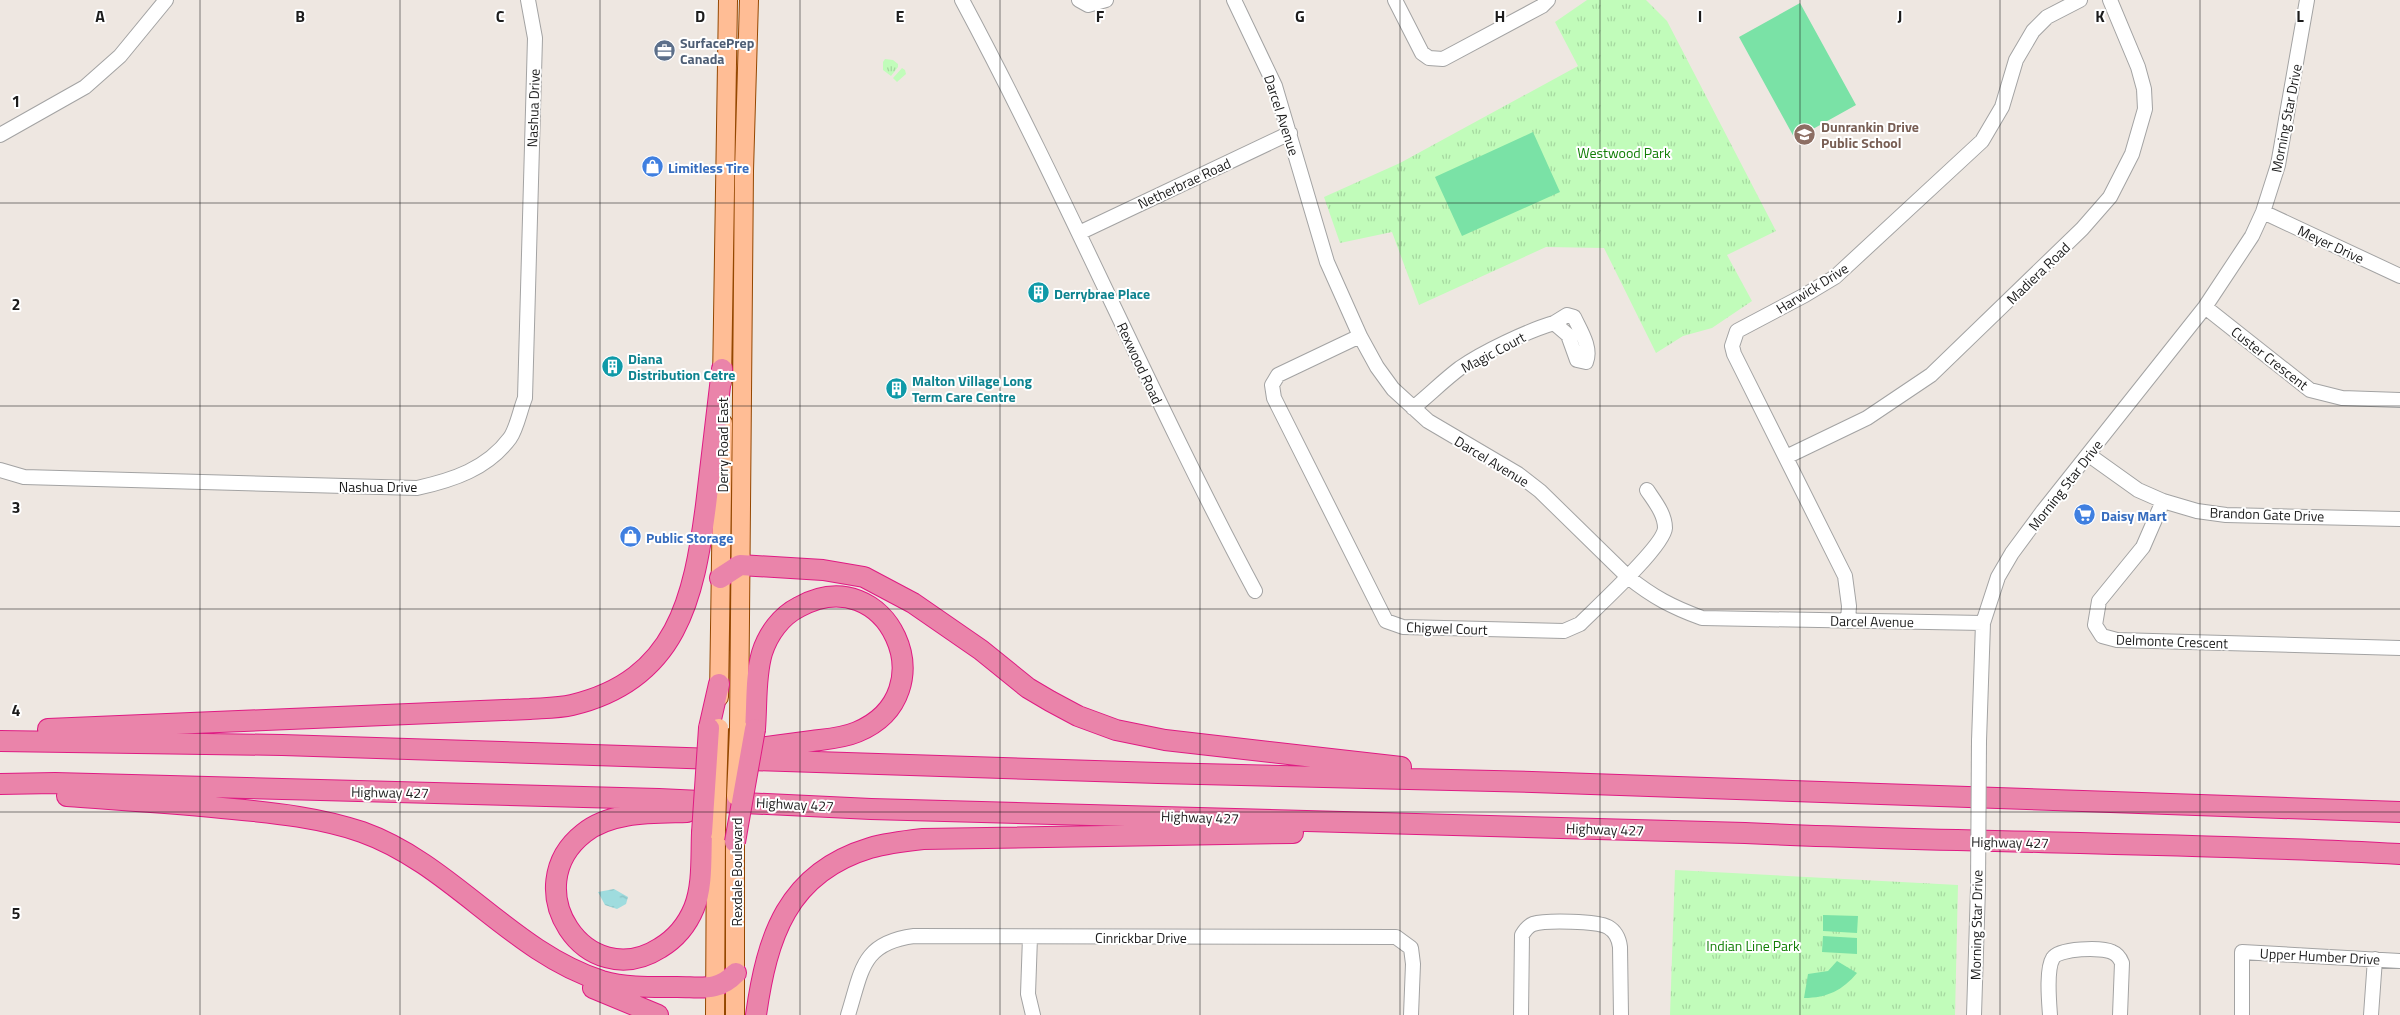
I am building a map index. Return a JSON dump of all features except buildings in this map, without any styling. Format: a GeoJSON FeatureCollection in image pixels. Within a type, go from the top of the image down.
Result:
{"type":"FeatureCollection","features":[{"type":"Feature","properties":{"kind":"highway"},"geometry":{"type":"LineString","coordinates":[[0,733],[51,729],[530,709],[571,705],[603,695],[628,682],[653,662],[668,643],[685,609],[701,545],[722,369]]}},
{"type":"Feature","properties":{"kind":"highway"},"geometry":{"type":"LineString","coordinates":[[720,578],[740,565],[823,570],[858,575],[878,583],[913,603],[981,650],[1028,688],[1078,716],[1116,730],[1164,740],[1532,782]]}},
{"type":"Feature","properties":{"kind":"highway"},"geometry":{"type":"LineString","coordinates":[[690,758],[841,736],[857,732],[879,718],[893,704],[903,673],[902,657],[889,622],[874,609],[855,600],[839,597],[815,599],[790,611],[772,630],[762,651],[758,666],[747,729],[735,842]]}},
{"type":"Feature","properties":{"kind":"highway"},"geometry":{"type":"LineString","coordinates":[[719,684],[714,728],[709,832],[694,908],[683,928],[669,942],[651,954],[634,959],[619,959],[592,950],[578,942],[570,932],[557,904],[556,885],[559,867],[565,854],[585,832],[602,823],[625,816],[659,812],[759,809],[780,803]]}},
{"type":"Feature","properties":{"kind":"highway"},"geometry":{"type":"LineString","coordinates":[[0,741],[282,745],[1158,773],[1532,782],[2400,812]]}},
{"type":"Feature","properties":{"kind":"highway","name":"Highway 427"},"geometry":{"type":"LineString","coordinates":[[0,784],[55,783],[780,803],[871,808],[1745,833],[1857,838],[2266,848],[2400,854]]}},
{"type":"Feature","properties":{"kind":"highway"},"geometry":{"type":"LineString","coordinates":[[0,794],[169,802],[328,822],[363,833],[420,861],[548,955],[568,974],[658,1015]]}},
{"type":"Feature","properties":{"kind":"highway"},"geometry":{"type":"LineString","coordinates":[[756,1015],[766,960],[786,909],[799,891],[820,872],[870,848],[923,839],[1385,831],[1443,825]]}},
{"type":"Feature","properties":{"kind":"highway"},"geometry":{"type":"LineString","coordinates":[[548,955],[580,972],[618,984],[649,987],[715,987],[727,982],[736,973]]}},
{"type":"Feature","properties":{"kind":"main road","name":"Derry Road East"},"geometry":{"type":"LineString","coordinates":[[719,684],[720,578],[724,477],[722,369],[728,0]]}},
{"type":"Feature","properties":{"kind":"main road","name":"Derry Road East"},"geometry":{"type":"LineString","coordinates":[[747,729],[740,565],[744,171],[749,0]]}},
{"type":"Feature","properties":{"kind":"main road","name":"Rexdale Boulevard"},"geometry":{"type":"LineString","coordinates":[[709,832],[715,1015]]}},
{"type":"Feature","properties":{"kind":"main road","name":"Rexdale Boulevard"},"geometry":{"type":"LineString","coordinates":[[735,842],[735,1015]]}},
{"type":"Feature","properties":{"kind":"street"},"geometry":{"type":"LineString","coordinates":[[0,135],[85,87],[120,56],[166,0]]}},
{"type":"Feature","properties":{"kind":"street","name":"Nashua Drive"},"geometry":{"type":"LineString","coordinates":[[0,470],[24,477],[417,488],[450,480],[486,462],[510,437],[525,398],[535,38],[528,0]]}},
{"type":"Feature","properties":{"kind":"street","name":"Rexwood Road"},"geometry":{"type":"LineString","coordinates":[[962,0],[1079,233],[1146,378],[1255,591]]}},
{"type":"Feature","properties":{"kind":"street"},"geometry":{"type":"LineString","coordinates":[[1079,0],[1088,5],[1106,0]]}},
{"type":"Feature","properties":{"kind":"street","name":"Darcel Avenue"},"geometry":{"type":"LineString","coordinates":[[1234,0],[1275,86],[1327,262],[1360,336],[1393,389],[1413,408],[1450,436],[1518,474],[1540,491],[1628,577],[1669,606],[1702,618],[1983,623]]}},
{"type":"Feature","properties":{"kind":"street"},"geometry":{"type":"LineString","coordinates":[[1395,0],[1422,53],[1429,58],[1443,59],[1542,6],[1548,0]]}},
{"type":"Feature","properties":{"kind":"street","name":"Harwick Drive"},"geometry":{"type":"LineString","coordinates":[[1848,621],[1849,606],[1845,576],[1734,354],[1732,346],[1737,330],[1805,295],[1835,277],[1982,141],[2002,107],[2016,60],[2027,39],[2048,17],[2080,0]]}},
{"type":"Feature","properties":{"kind":"street","name":"Madiera Road"},"geometry":{"type":"LineString","coordinates":[[1786,457],[1867,418],[1931,375],[2082,229],[2110,197],[2132,154],[2145,109],[2144,89],[2138,67],[2110,0]]}},
{"type":"Feature","properties":{"kind":"street","name":"Morning Star Drive"},"geometry":{"type":"LineString","coordinates":[[1974,1015],[1983,623],[1992,594],[2004,566],[2043,511],[2205,308],[2236,263],[2262,212],[2284,141],[2307,0]]}},
{"type":"Feature","properties":{"kind":"street","name":"Netherbrae Road"},"geometry":{"type":"LineString","coordinates":[[1079,233],[1290,133]]}},
{"type":"Feature","properties":{"kind":"street","name":"Meyer Drive"},"geometry":{"type":"LineString","coordinates":[[2262,212],[2400,276]]}},
{"type":"Feature","properties":{"kind":"street","name":"Custer Crescent"},"geometry":{"type":"LineString","coordinates":[[2205,308],[2310,390],[2342,398],[2400,400]]}},
{"type":"Feature","properties":{"kind":"street","name":"Magic Court"},"geometry":{"type":"LineString","coordinates":[[1413,408],[1467,364],[1541,327],[1554,323]]}},
{"type":"Feature","properties":{"kind":"street","name":"Chigwel Court"},"geometry":{"type":"LineString","coordinates":[[1360,336],[1278,376],[1272,386],[1274,398],[1386,621],[1403,627],[1564,631],[1580,624],[1628,577],[1661,539],[1665,531],[1664,518],[1647,490]]}},
{"type":"Feature","properties":{"kind":"street","name":"Brandon Gate Drive"},"geometry":{"type":"LineString","coordinates":[[2089,455],[2134,487],[2163,501],[2197,511],[2226,515],[2400,519]]}},
{"type":"Feature","properties":{"kind":"street","name":"Delmonte Crescent"},"geometry":{"type":"LineString","coordinates":[[2163,501],[2143,547],[2099,601],[2095,625],[2102,636],[2116,640],[2400,648]]}},
{"type":"Feature","properties":{"kind":"street"},"geometry":{"type":"LineString","coordinates":[[1521,1015],[1522,935],[1527,928],[1541,923],[1600,923],[1611,928],[1618,938],[1620,946],[1621,1015]]}},
{"type":"Feature","properties":{"kind":"street","name":"Cinrickbar Drive"},"geometry":{"type":"LineString","coordinates":[[848,1015],[862,970],[871,953],[894,938],[914,936],[1396,937],[1411,948],[1413,964],[1411,1015]]}},
{"type":"Feature","properties":{"kind":"street"},"geometry":{"type":"LineString","coordinates":[[1030,937],[1028,994],[1033,1015]]}},
{"type":"Feature","properties":{"kind":"street"},"geometry":{"type":"LineString","coordinates":[[2050,1015],[2050,965],[2057,953],[2064,950],[2106,950],[2118,956],[2122,963],[2120,1015]]}},
{"type":"Feature","properties":{"kind":"street","name":"Upper Humber Drive"},"geometry":{"type":"LineString","coordinates":[[2242,1015],[2242,952],[2400,961]]}},
{"type":"Feature","properties":{"kind":"street"},"geometry":{"type":"LineString","coordinates":[[2371,1015],[2375,959]]}},
{"type":"Feature","properties":{"kind":"green space","name":"Westwood Park"},"geometry":{"type":"Polygon","coordinates":[[[1587,0],[1646,0],[1667,21],[1776,231],[1727,255],[1752,301],[1712,328],[1683,336],[1656,353],[1604,248],[1546,247],[1419,305],[1392,232],[1340,243],[1324,197],[1400,163],[1578,66],[1555,22],[1587,0]]]}},
{"type":"Feature","properties":{"kind":"green space"},"geometry":{"type":"Polygon","coordinates":[[[1800,3],[1856,105],[1795,139],[1739,37],[1800,3]]]}},
{"type":"Feature","properties":{"kind":"green space"},"geometry":{"type":"Polygon","coordinates":[[[885,59],[893,60],[898,64],[898,67],[891,76],[883,70],[885,59]]]}},
{"type":"Feature","properties":{"kind":"green space"},"geometry":{"type":"Polygon","coordinates":[[[902,68],[906,74],[897,82],[893,78],[902,68]]]}},
{"type":"Feature","properties":{"kind":"green space"},"geometry":{"type":"Polygon","coordinates":[[[1533,132],[1560,192],[1462,236],[1435,177],[1533,132]]]}},
{"type":"Feature","properties":{"kind":"green space","name":"Indian Line Park"},"geometry":{"type":"Polygon","coordinates":[[[1675,870],[1958,885],[1955,1015],[1670,1015],[1675,870]]]}},
{"type":"Feature","properties":{"kind":"green space"},"geometry":{"type":"Polygon","coordinates":[[[1823,915],[1858,916],[1857,933],[1823,931],[1823,915]]]}},
{"type":"Feature","properties":{"kind":"green space"},"geometry":{"type":"Polygon","coordinates":[[[1823,936],[1857,938],[1857,954],[1822,952],[1823,936]]]}},
{"type":"Feature","properties":{"kind":"green space"},"geometry":{"type":"Polygon","coordinates":[[[1837,961],[1857,973],[1834,992],[1812,998],[1804,998],[1808,974],[1828,971],[1837,961]]]}},
{"type":"Feature","properties":{"kind":"water"},"geometry":{"type":"Polygon","coordinates":[[[614,889],[628,897],[626,904],[617,909],[605,905],[598,892],[614,889]]]}},
{"type":"Feature","properties":{"kind":"place","name":"SurfacePrep Canada"},"geometry":{"type":"Point","coordinates":[664,50]}},
{"type":"Feature","properties":{"kind":"place","name":"Dunrankin Drive Public School"},"geometry":{"type":"Point","coordinates":[1805,134]}},
{"type":"Feature","properties":{"kind":"place","name":"Limitless Tire"},"geometry":{"type":"Point","coordinates":[652,167]}},
{"type":"Feature","properties":{"kind":"place","name":"Derrybrae Place"},"geometry":{"type":"Point","coordinates":[1038,293]}},
{"type":"Feature","properties":{"kind":"place","name":"Diana Distribution Cetre"},"geometry":{"type":"Point","coordinates":[612,366]}},
{"type":"Feature","properties":{"kind":"place","name":"Malton Village Long Term Care Centre"},"geometry":{"type":"Point","coordinates":[896,388]}},
{"type":"Feature","properties":{"kind":"place","name":"Daisy Mart"},"geometry":{"type":"Point","coordinates":[2085,515]}},
{"type":"Feature","properties":{"kind":"place","name":"Public Storage"},"geometry":{"type":"Point","coordinates":[630,537]}}]}
